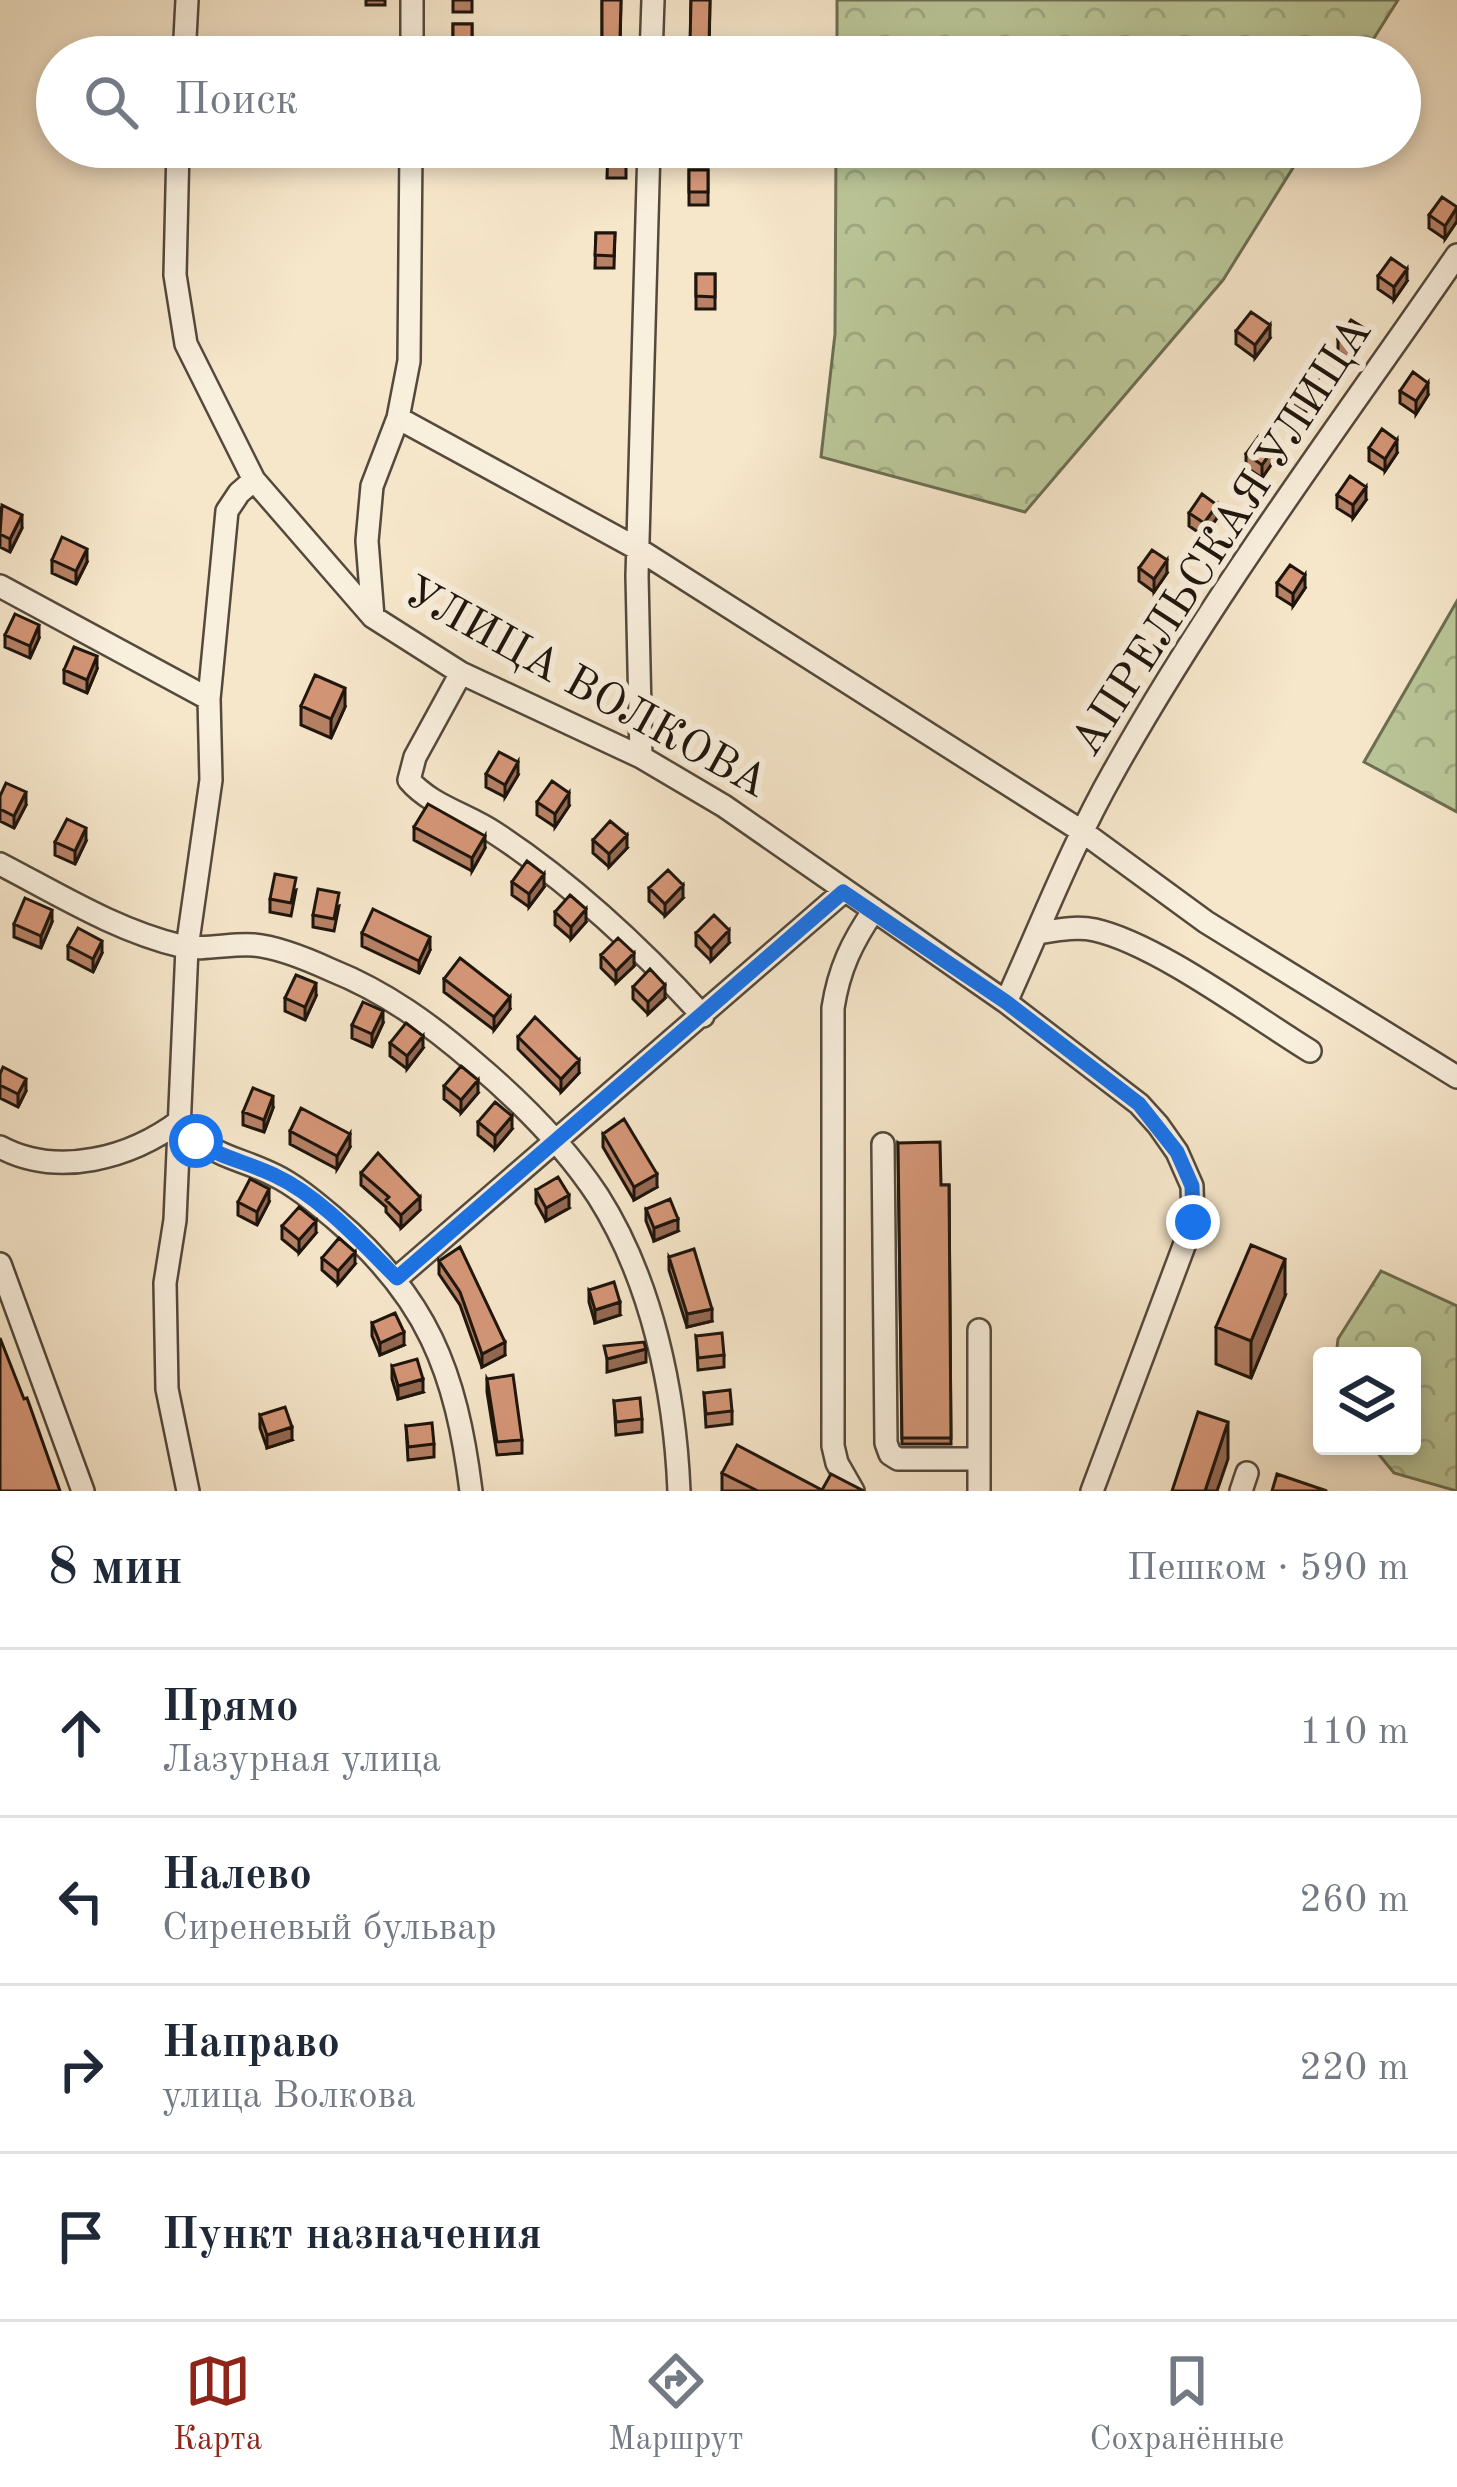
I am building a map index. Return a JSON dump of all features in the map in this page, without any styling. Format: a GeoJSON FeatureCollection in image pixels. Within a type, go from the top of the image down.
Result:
{"type":"FeatureCollection","features":[{"type":"Feature","properties":{"kind":"street"},"geometry":{"type":"LineString","coordinates":[[185,36],[187,0]]}},
{"type":"Feature","properties":{"kind":"street"},"geometry":{"type":"LineString","coordinates":[[412,0],[412,36]]}},
{"type":"Feature","properties":{"kind":"street"},"geometry":{"type":"LineString","coordinates":[[652,36],[653,0]]}},
{"type":"Feature","properties":{"kind":"street","name":"УЛИЦА ВОЛКОВА"},"geometry":{"type":"LineString","coordinates":[[178,168],[175,275],[186,344],[254,479],[373,617],[461,673],[641,757],[724,806],[1006,1002],[1139,1104],[1177,1152],[1192,1186],[1193,1222],[1092,1491]]}},
{"type":"Feature","properties":{"kind":"street"},"geometry":{"type":"LineString","coordinates":[[373,617],[367,541],[372,486],[398,418],[410,361],[411,168]]}},
{"type":"Feature","properties":{"kind":"street"},"geometry":{"type":"LineString","coordinates":[[641,757],[638,549],[648,168]]}},
{"type":"Feature","properties":{"kind":"street","name":"АПРЕЛЬСКАЯ УЛИЦА"},"geometry":{"type":"LineString","coordinates":[[1006,1002],[1113,772],[1202,624],[1457,255]]}},
{"type":"Feature","properties":{"kind":"street"},"geometry":{"type":"LineString","coordinates":[[398,418],[638,549],[1083,832],[1205,922],[1457,1077]]}},
{"type":"Feature","properties":{"kind":"street"},"geometry":{"type":"LineString","coordinates":[[188,1491],[167,1389],[165,1283],[176,1220],[187,948],[211,780],[209,699],[227,512],[254,479]]}},
{"type":"Feature","properties":{"kind":"street"},"geometry":{"type":"LineString","coordinates":[[0,586],[209,699]]}},
{"type":"Feature","properties":{"kind":"street"},"geometry":{"type":"LineString","coordinates":[[461,673],[415,757],[409,780],[420,793],[493,832],[605,916],[703,1016]]}},
{"type":"Feature","properties":{"kind":"street"},"geometry":{"type":"LineString","coordinates":[[0,864],[135,933],[187,948],[257,945],[331,970],[397,1001],[510,1093],[599,1198],[633,1267],[657,1339],[677,1443],[679,1491]]}},
{"type":"Feature","properties":{"kind":"street"},"geometry":{"type":"LineString","coordinates":[[397,1278],[843,892]]}},
{"type":"Feature","properties":{"kind":"street"},"geometry":{"type":"LineString","coordinates":[[853,1491],[833,1446],[833,1008],[849,946],[874,910]]}},
{"type":"Feature","properties":{"kind":"street"},"geometry":{"type":"LineString","coordinates":[[1038,933],[1094,930],[1140,946],[1310,1051]]}},
{"type":"Feature","properties":{"kind":"street"},"geometry":{"type":"LineString","coordinates":[[3,1155],[66,1162],[134,1150],[181,1120]]}},
{"type":"Feature","properties":{"kind":"street"},"geometry":{"type":"LineString","coordinates":[[181,1120],[196,1141],[220,1156],[275,1175],[314,1202],[397,1278],[425,1322],[445,1370],[463,1428],[470,1491]]}},
{"type":"Feature","properties":{"kind":"street"},"geometry":{"type":"LineString","coordinates":[[883,1144],[886,1443],[898,1459],[979,1460]]}},
{"type":"Feature","properties":{"kind":"street"},"geometry":{"type":"LineString","coordinates":[[0,1264],[83,1491]]}},
{"type":"Feature","properties":{"kind":"street"},"geometry":{"type":"LineString","coordinates":[[979,1330],[979,1491]]}},
{"type":"Feature","properties":{"kind":"green space"},"geometry":{"type":"Polygon","coordinates":[[[837,0],[1398,0],[1375,36],[837,36],[837,0]]]}},
{"type":"Feature","properties":{"kind":"green space"},"geometry":{"type":"Polygon","coordinates":[[[836,168],[1293,168],[1223,280],[1025,512],[821,457],[835,334],[836,168]]]}},
{"type":"Feature","properties":{"kind":"green space"},"geometry":{"type":"Polygon","coordinates":[[[1457,601],[1457,812],[1364,762],[1457,601]]]}},
{"type":"Feature","properties":{"kind":"green space"},"geometry":{"type":"Polygon","coordinates":[[[1381,1271],[1457,1306],[1457,1491],[1394,1473],[1379,1455],[1421,1455],[1421,1347],[1337,1347],[1381,1271]]]}},
{"type":"Feature","properties":{"kind":"building"},"geometry":{"type":"Polygon","coordinates":[[[602,0],[621,0],[620,36],[602,36],[602,0]]]}},
{"type":"Feature","properties":{"kind":"building"},"geometry":{"type":"Polygon","coordinates":[[[691,0],[710,0],[709,36],[690,36],[691,0]]]}},
{"type":"Feature","properties":{"kind":"building"},"geometry":{"type":"Polygon","coordinates":[[[453,24],[472,24],[472,36],[453,36],[453,24]]]}},
{"type":"Feature","properties":{"kind":"building"},"geometry":{"type":"Polygon","coordinates":[[[689,170],[708,170],[708,192],[689,192],[689,170]]]}},
{"type":"Feature","properties":{"kind":"building"},"geometry":{"type":"Polygon","coordinates":[[[1442,197],[1457,207],[1445,226],[1429,215],[1442,197]]]}},
{"type":"Feature","properties":{"kind":"building"},"geometry":{"type":"Polygon","coordinates":[[[596,233],[615,233],[614,256],[595,255],[596,233]]]}},
{"type":"Feature","properties":{"kind":"building"},"geometry":{"type":"Polygon","coordinates":[[[1391,258],[1407,269],[1394,287],[1378,276],[1391,258]]]}},
{"type":"Feature","properties":{"kind":"building"},"geometry":{"type":"Polygon","coordinates":[[[696,274],[715,274],[715,297],[696,296],[696,274]]]}},
{"type":"Feature","properties":{"kind":"building"},"geometry":{"type":"Polygon","coordinates":[[[1251,312],[1270,325],[1255,345],[1236,331],[1251,312]]]}},
{"type":"Feature","properties":{"kind":"building"},"geometry":{"type":"Polygon","coordinates":[[[1351,320],[1367,330],[1354,349],[1338,339],[1351,320]]]}},
{"type":"Feature","properties":{"kind":"building"},"geometry":{"type":"Polygon","coordinates":[[[1302,371],[1318,382],[1305,401],[1290,390],[1302,371]]]}},
{"type":"Feature","properties":{"kind":"building"},"geometry":{"type":"Polygon","coordinates":[[[1413,372],[1428,383],[1416,401],[1400,391],[1413,372]]]}},
{"type":"Feature","properties":{"kind":"building"},"geometry":{"type":"Polygon","coordinates":[[[1382,429],[1397,440],[1385,459],[1369,448],[1382,429]]]}},
{"type":"Feature","properties":{"kind":"building"},"geometry":{"type":"Polygon","coordinates":[[[1259,436],[1275,446],[1262,465],[1246,454],[1259,436]]]}},
{"type":"Feature","properties":{"kind":"building"},"geometry":{"type":"Polygon","coordinates":[[[1350,476],[1366,487],[1353,505],[1337,495],[1350,476]]]}},
{"type":"Feature","properties":{"kind":"building"},"geometry":{"type":"Polygon","coordinates":[[[1202,494],[1217,505],[1204,523],[1189,513],[1202,494]]]}},
{"type":"Feature","properties":{"kind":"building"},"geometry":{"type":"Polygon","coordinates":[[[2,505],[22,515],[10,539],[0,534],[2,505]]]}},
{"type":"Feature","properties":{"kind":"building"},"geometry":{"type":"Polygon","coordinates":[[[62,537],[87,549],[76,571],[52,560],[62,537]]]}},
{"type":"Feature","properties":{"kind":"building"},"geometry":{"type":"Polygon","coordinates":[[[1152,550],[1167,560],[1154,579],[1139,568],[1152,550]]]}},
{"type":"Feature","properties":{"kind":"building"},"geometry":{"type":"Polygon","coordinates":[[[1290,565],[1305,575],[1293,594],[1277,583],[1290,565]]]}},
{"type":"Feature","properties":{"kind":"building"},"geometry":{"type":"Polygon","coordinates":[[[15,614],[39,625],[30,646],[5,635],[15,614]]]}},
{"type":"Feature","properties":{"kind":"building"},"geometry":{"type":"Polygon","coordinates":[[[74,647],[97,656],[87,680],[64,670],[74,647]]]}},
{"type":"Feature","properties":{"kind":"building"},"geometry":{"type":"Polygon","coordinates":[[[315,675],[345,688],[331,719],[301,706],[315,675]]]}},
{"type":"Feature","properties":{"kind":"building"},"geometry":{"type":"Polygon","coordinates":[[[499,752],[518,762],[505,785],[486,774],[499,752]]]}},
{"type":"Feature","properties":{"kind":"building"},"geometry":{"type":"Polygon","coordinates":[[[552,781],[569,793],[555,814],[537,802],[552,781]]]}},
{"type":"Feature","properties":{"kind":"building"},"geometry":{"type":"Polygon","coordinates":[[[6,783],[26,792],[14,816],[0,809],[6,783]]]}},
{"type":"Feature","properties":{"kind":"building"},"geometry":{"type":"Polygon","coordinates":[[[428,804],[485,836],[472,858],[414,827],[428,804]]]}},
{"type":"Feature","properties":{"kind":"building"},"geometry":{"type":"Polygon","coordinates":[[[67,819],[86,828],[75,851],[55,842],[67,819]]]}},
{"type":"Feature","properties":{"kind":"building"},"geometry":{"type":"Polygon","coordinates":[[[610,821],[627,835],[609,854],[593,840],[610,821]]]}},
{"type":"Feature","properties":{"kind":"building"},"geometry":{"type":"Polygon","coordinates":[[[527,861],[544,874],[529,894],[512,882],[527,861]]]}},
{"type":"Feature","properties":{"kind":"building"},"geometry":{"type":"Polygon","coordinates":[[[668,870],[683,885],[665,904],[649,888],[668,870]]]}},
{"type":"Feature","properties":{"kind":"building"},"geometry":{"type":"Polygon","coordinates":[[[275,874],[296,878],[291,903],[270,899],[275,874]]]}},
{"type":"Feature","properties":{"kind":"building"},"geometry":{"type":"Polygon","coordinates":[[[318,889],[339,893],[334,919],[313,915],[318,889]]]}},
{"type":"Feature","properties":{"kind":"building"},"geometry":{"type":"Polygon","coordinates":[[[570,895],[586,909],[571,927],[555,912],[570,895]]]}},
{"type":"Feature","properties":{"kind":"building"},"geometry":{"type":"Polygon","coordinates":[[[25,898],[52,910],[41,936],[14,924],[25,898]]]}},
{"type":"Feature","properties":{"kind":"building"},"geometry":{"type":"Polygon","coordinates":[[[373,909],[430,937],[419,961],[362,933],[373,909]]]}},
{"type":"Feature","properties":{"kind":"building"},"geometry":{"type":"Polygon","coordinates":[[[714,915],[729,930],[711,949],[696,933],[714,915]]]}},
{"type":"Feature","properties":{"kind":"building"},"geometry":{"type":"Polygon","coordinates":[[[78,928],[102,941],[93,959],[68,946],[78,928]]]}},
{"type":"Feature","properties":{"kind":"building"},"geometry":{"type":"Polygon","coordinates":[[[618,938],[634,953],[616,971],[601,955],[618,938]]]}},
{"type":"Feature","properties":{"kind":"building"},"geometry":{"type":"Polygon","coordinates":[[[460,958],[510,997],[494,1017],[444,979],[460,958]]]}},
{"type":"Feature","properties":{"kind":"building"},"geometry":{"type":"Polygon","coordinates":[[[650,969],[665,985],[648,1002],[633,987],[650,969]]]}},
{"type":"Feature","properties":{"kind":"building"},"geometry":{"type":"Polygon","coordinates":[[[296,975],[316,983],[305,1007],[285,998],[296,975]]]}},
{"type":"Feature","properties":{"kind":"building"},"geometry":{"type":"Polygon","coordinates":[[[363,1002],[383,1011],[372,1034],[352,1025],[363,1002]]]}},
{"type":"Feature","properties":{"kind":"building"},"geometry":{"type":"Polygon","coordinates":[[[535,1017],[579,1060],[561,1079],[518,1037],[535,1017]]]}},
{"type":"Feature","properties":{"kind":"building"},"geometry":{"type":"Polygon","coordinates":[[[406,1023],[423,1036],[407,1056],[390,1043],[406,1023]]]}},
{"type":"Feature","properties":{"kind":"building"},"geometry":{"type":"Polygon","coordinates":[[[461,1066],[478,1080],[461,1100],[444,1086],[461,1066]]]}},
{"type":"Feature","properties":{"kind":"building"},"geometry":{"type":"Polygon","coordinates":[[[3,1067],[26,1079],[18,1094],[0,1085],[3,1067]]]}},
{"type":"Feature","properties":{"kind":"building"},"geometry":{"type":"Polygon","coordinates":[[[253,1088],[273,1096],[264,1120],[243,1112],[253,1088]]]}},
{"type":"Feature","properties":{"kind":"building"},"geometry":{"type":"Polygon","coordinates":[[[495,1102],[512,1116],[495,1136],[478,1122],[495,1102]]]}},
{"type":"Feature","properties":{"kind":"building"},"geometry":{"type":"Polygon","coordinates":[[[301,1108],[350,1134],[337,1156],[290,1131],[301,1108]]]}},
{"type":"Feature","properties":{"kind":"building"},"geometry":{"type":"Polygon","coordinates":[[[624,1119],[657,1174],[634,1187],[603,1134],[624,1119]]]}},
{"type":"Feature","properties":{"kind":"building"},"geometry":{"type":"Polygon","coordinates":[[[940,1142],[941,1185],[949,1185],[951,1438],[902,1438],[898,1143],[940,1142]]]}},
{"type":"Feature","properties":{"kind":"building"},"geometry":{"type":"Polygon","coordinates":[[[378,1153],[420,1197],[401,1215],[386,1200],[389,1197],[361,1173],[378,1153]]]}},
{"type":"Feature","properties":{"kind":"building"},"geometry":{"type":"Polygon","coordinates":[[[558,1177],[569,1195],[546,1208],[536,1190],[558,1177]]]}},
{"type":"Feature","properties":{"kind":"building"},"geometry":{"type":"Polygon","coordinates":[[[250,1179],[269,1189],[257,1212],[238,1202],[250,1179]]]}},
{"type":"Feature","properties":{"kind":"building"},"geometry":{"type":"Polygon","coordinates":[[[670,1199],[678,1219],[654,1228],[646,1209],[670,1199]]]}},
{"type":"Feature","properties":{"kind":"building"},"geometry":{"type":"Polygon","coordinates":[[[299,1207],[316,1221],[299,1240],[282,1226],[299,1207]]]}},
{"type":"Feature","properties":{"kind":"building"},"geometry":{"type":"Polygon","coordinates":[[[339,1238],[355,1252],[338,1271],[322,1258],[339,1238]]]}},
{"type":"Feature","properties":{"kind":"building"},"geometry":{"type":"Polygon","coordinates":[[[1251,1245],[1285,1259],[1251,1341],[1216,1327],[1251,1245]]]}},
{"type":"Feature","properties":{"kind":"building"},"geometry":{"type":"Polygon","coordinates":[[[460,1247],[505,1342],[482,1354],[460,1292],[439,1261],[460,1247]]]}},
{"type":"Feature","properties":{"kind":"building"},"geometry":{"type":"Polygon","coordinates":[[[694,1249],[712,1309],[687,1314],[669,1257],[694,1249]]]}},
{"type":"Feature","properties":{"kind":"building"},"geometry":{"type":"Polygon","coordinates":[[[614,1282],[620,1302],[595,1310],[589,1290],[614,1282]]]}},
{"type":"Feature","properties":{"kind":"building"},"geometry":{"type":"Polygon","coordinates":[[[395,1313],[404,1332],[380,1343],[372,1323],[395,1313]]]}},
{"type":"Feature","properties":{"kind":"building"},"geometry":{"type":"Polygon","coordinates":[[[722,1333],[724,1355],[698,1358],[696,1336],[722,1333]]]}},
{"type":"Feature","properties":{"kind":"building"},"geometry":{"type":"Polygon","coordinates":[[[0,1338],[27,1398],[60,1491],[0,1491],[0,1338]]]}},
{"type":"Feature","properties":{"kind":"building"},"geometry":{"type":"Polygon","coordinates":[[[644,1342],[646,1349],[607,1359],[604,1346],[644,1342]]]}},
{"type":"Feature","properties":{"kind":"building"},"geometry":{"type":"Polygon","coordinates":[[[417,1359],[423,1379],[398,1386],[392,1366],[417,1359]]]}},
{"type":"Feature","properties":{"kind":"building"},"geometry":{"type":"Polygon","coordinates":[[[513,1375],[522,1440],[497,1442],[487,1379],[513,1375]]]}},
{"type":"Feature","properties":{"kind":"building"},"geometry":{"type":"Polygon","coordinates":[[[730,1390],[732,1411],[706,1414],[704,1393],[730,1390]]]}},
{"type":"Feature","properties":{"kind":"building"},"geometry":{"type":"Polygon","coordinates":[[[640,1398],[642,1419],[616,1422],[614,1401],[640,1398]]]}},
{"type":"Feature","properties":{"kind":"building"},"geometry":{"type":"Polygon","coordinates":[[[285,1407],[292,1427],[267,1435],[260,1415],[285,1407]]]}},
{"type":"Feature","properties":{"kind":"building"},"geometry":{"type":"Polygon","coordinates":[[[1198,1412],[1228,1422],[1205,1491],[1172,1491],[1198,1412]]]}},
{"type":"Feature","properties":{"kind":"building"},"geometry":{"type":"Polygon","coordinates":[[[432,1423],[434,1444],[408,1447],[406,1426],[432,1423]]]}},
{"type":"Feature","properties":{"kind":"building"},"geometry":{"type":"Polygon","coordinates":[[[737,1445],[822,1490],[831,1474],[864,1491],[758,1491],[722,1473],[737,1445]]]}},
{"type":"Feature","properties":{"kind":"building"},"geometry":{"type":"Polygon","coordinates":[[[1277,1474],[1327,1491],[1272,1491],[1277,1474]]]}},
{"type":"Feature","properties":{"kind":"route"},"geometry":{"type":"LineString","coordinates":[[196,1141],[220,1156],[275,1175],[314,1202],[397,1278],[843,892],[1006,1002],[1139,1104],[1177,1152],[1192,1186],[1193,1222]]}}]}
